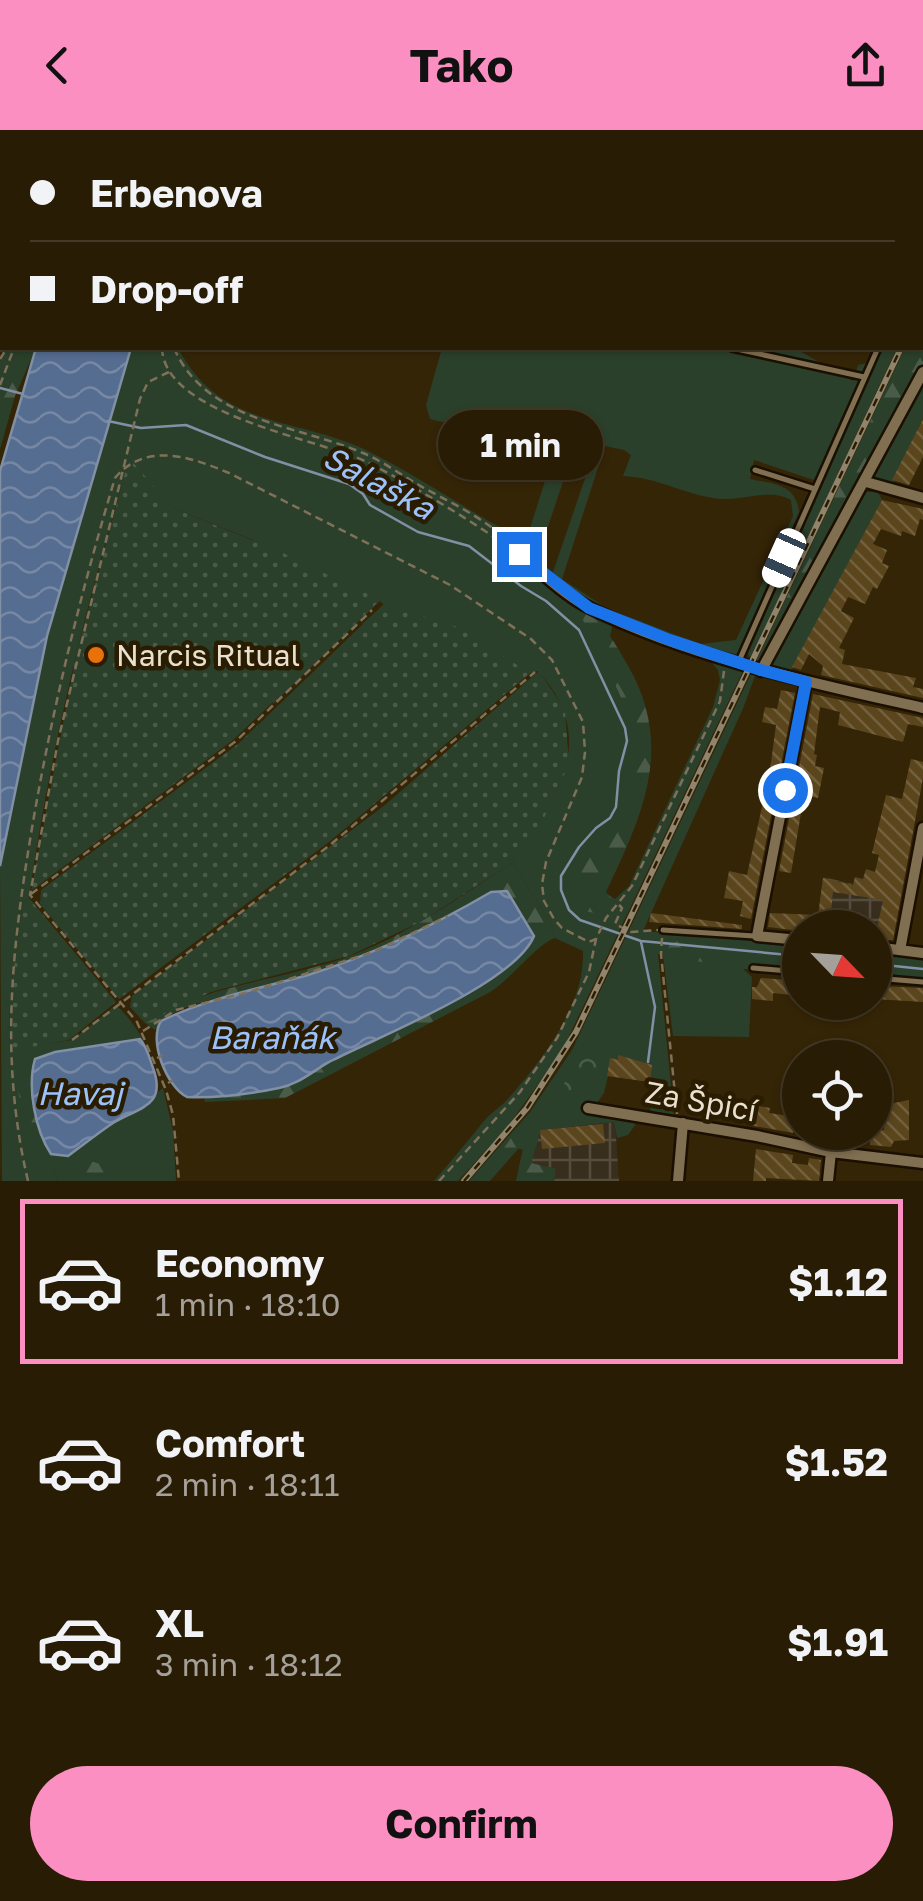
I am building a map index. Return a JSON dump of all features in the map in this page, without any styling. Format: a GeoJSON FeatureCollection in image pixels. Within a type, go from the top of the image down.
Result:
{"type":"FeatureCollection","features":[{"type":"Feature","properties":{"kind":"street"},"geometry":{"type":"LineString","coordinates":[[761,670],[923,372]]}},
{"type":"Feature","properties":{"kind":"street"},"geometry":{"type":"LineString","coordinates":[[866,482],[923,498]]}},
{"type":"Feature","properties":{"kind":"street"},"geometry":{"type":"LineString","coordinates":[[519,554],[589,608],[670,640],[761,670],[923,708]]}},
{"type":"Feature","properties":{"kind":"street"},"geometry":{"type":"LineString","coordinates":[[782,938],[757,936],[806,682]]}},
{"type":"Feature","properties":{"kind":"street"},"geometry":{"type":"LineString","coordinates":[[900,950],[923,828]]}},
{"type":"Feature","properties":{"kind":"street"},"geometry":{"type":"LineString","coordinates":[[892,949],[923,953]]}},
{"type":"Feature","properties":{"kind":"street","name":"Za Špicí"},"geometry":{"type":"LineString","coordinates":[[588,1108],[831,1152],[923,1163]]}},
{"type":"Feature","properties":{"kind":"street"},"geometry":{"type":"LineString","coordinates":[[678,1181],[683,1123]]}},
{"type":"Feature","properties":{"kind":"street"},"geometry":{"type":"LineString","coordinates":[[828,1181],[831,1152]]}},
{"type":"Feature","properties":{"kind":"lane"},"geometry":{"type":"LineString","coordinates":[[741,350],[864,377]]}},
{"type":"Feature","properties":{"kind":"lane"},"geometry":{"type":"LineString","coordinates":[[733,659],[877,350]]}},
{"type":"Feature","properties":{"kind":"lane"},"geometry":{"type":"LineString","coordinates":[[755,470],[814,490]]}},
{"type":"Feature","properties":{"kind":"lane"},"geometry":{"type":"LineString","coordinates":[[663,930],[757,936]]}},
{"type":"Feature","properties":{"kind":"lane"},"geometry":{"type":"LineString","coordinates":[[753,968],[782,970]]}},
{"type":"Feature","properties":{"kind":"lane"},"geometry":{"type":"LineString","coordinates":[[892,979],[923,982]]}},
{"type":"Feature","properties":{"kind":"path"},"geometry":{"type":"LineString","coordinates":[[0,386],[13,350]]}},
{"type":"Feature","properties":{"kind":"path"},"geometry":{"type":"LineString","coordinates":[[162,350],[169,372],[200,397],[242,419],[370,464],[519,554]]}},
{"type":"Feature","properties":{"kind":"path"},"geometry":{"type":"LineString","coordinates":[[175,350],[184,369],[216,399],[265,421],[363,453],[489,526],[519,554]]}},
{"type":"Feature","properties":{"kind":"path"},"geometry":{"type":"LineString","coordinates":[[30,895],[58,741],[137,416],[148,382],[169,372]]}},
{"type":"Feature","properties":{"kind":"path"},"geometry":{"type":"LineString","coordinates":[[28,1181],[16,1132],[6,1052],[6,1000],[15,927],[49,732],[111,490],[124,467],[145,457],[177,456],[229,473],[412,564],[531,638],[552,660],[583,722],[585,752],[582,777],[546,862],[544,901],[562,928],[588,942],[596,940]]}},
{"type":"Feature","properties":{"kind":"path"},"geometry":{"type":"LineString","coordinates":[[30,895],[236,741],[372,610]]}},
{"type":"Feature","properties":{"kind":"path"},"geometry":{"type":"LineString","coordinates":[[439,1181],[540,1066],[589,972],[606,918],[632,886],[720,701],[733,659]]}},
{"type":"Feature","properties":{"kind":"path"},"geometry":{"type":"LineString","coordinates":[[72,1040],[330,844],[535,672]]}},
{"type":"Feature","properties":{"kind":"path"},"geometry":{"type":"LineString","coordinates":[[30,895],[142,1032],[173,1116],[179,1181]]}},
{"type":"Feature","properties":{"kind":"path"},"geometry":{"type":"LineString","coordinates":[[619,905],[622,908],[615,924],[632,932],[663,930],[661,954],[678,1117],[683,1123]]}},
{"type":"Feature","properties":{"kind":"path"},"geometry":{"type":"LineString","coordinates":[[142,1032],[176,1010],[249,992],[374,952],[448,916]]}},
{"type":"Feature","properties":{"kind":"path"},"geometry":{"type":"LineString","coordinates":[[157,1058],[163,1055]]}},
{"type":"Feature","properties":{"kind":"path"},"geometry":{"type":"LineString","coordinates":[[168,1083],[173,1080]]}},
{"type":"Feature","properties":{"kind":"shaded area"},"geometry":{"type":"Polygon","coordinates":[[[823,877],[901,895],[893,940],[892,910],[819,910],[823,877]]]}},
{"type":"Feature","properties":{"kind":"shaded area"},"geometry":{"type":"Polygon","coordinates":[[[615,1122],[619,1181],[554,1181],[556,1169],[531,1163],[540,1130],[615,1122]]]}},
{"type":"Feature","properties":{"kind":"green space"},"geometry":{"type":"Polygon","coordinates":[[[3,350],[35,350],[15,396],[0,449],[3,350]]]}},
{"type":"Feature","properties":{"kind":"green space"},"geometry":{"type":"Polygon","coordinates":[[[130,350],[179,350],[196,375],[238,407],[368,451],[508,532],[524,547],[555,450],[550,436],[475,419],[430,419],[426,405],[441,350],[798,350],[853,381],[858,365],[868,363],[874,350],[896,350],[751,658],[748,654],[753,636],[801,526],[814,480],[754,460],[750,479],[789,491],[799,512],[737,656],[730,657],[742,673],[562,1051],[508,1126],[458,1181],[434,1181],[547,1050],[569,1012],[582,972],[583,951],[555,938],[551,923],[512,863],[556,793],[569,746],[567,722],[557,697],[538,671],[530,673],[460,732],[362,624],[384,605],[380,601],[273,704],[253,540],[173,508],[143,476],[122,484],[68,690],[29,898],[23,902],[10,996],[9,1050],[72,1040],[116,1005],[145,1044],[158,1092],[163,1088],[173,1131],[176,1181],[99,1181],[52,1166],[58,1181],[2,1181],[0,866],[47,636],[130,350]],[[605,446],[562,579],[608,609],[700,644],[736,640],[793,516],[791,500],[776,495],[710,497],[623,476],[631,455],[605,446]],[[573,452],[537,559],[553,572],[592,458],[573,452]],[[613,623],[610,637],[639,692],[651,744],[637,820],[605,892],[615,899],[629,886],[713,707],[720,680],[718,670],[708,658],[613,623]]]}},
{"type":"Feature","properties":{"kind":"green space"},"geometry":{"type":"Polygon","coordinates":[[[904,350],[923,350],[923,365],[760,664],[755,664],[904,350]]]}},
{"type":"Feature","properties":{"kind":"green space"},"geometry":{"type":"Polygon","coordinates":[[[923,366],[923,418],[894,482],[887,487],[866,476],[923,366]]]}},
{"type":"Feature","properties":{"kind":"green space"},"geometry":{"type":"Polygon","coordinates":[[[129,458],[173,508],[279,551],[380,600],[233,740],[31,891],[76,655],[129,458]]]}},
{"type":"Feature","properties":{"kind":"green space"},"geometry":{"type":"Polygon","coordinates":[[[878,492],[882,500],[790,673],[763,662],[755,664],[828,510],[854,495],[878,492]]]}},
{"type":"Feature","properties":{"kind":"green space"},"geometry":{"type":"Polygon","coordinates":[[[384,604],[457,627],[530,673],[329,842],[119,999],[40,904],[41,890],[238,744],[384,604]]]}},
{"type":"Feature","properties":{"kind":"green space"},"geometry":{"type":"Polygon","coordinates":[[[583,610],[603,627],[627,664],[649,723],[651,752],[642,807],[606,892],[611,898],[595,913],[584,911],[576,879],[578,869],[606,840],[622,815],[633,784],[637,752],[628,715],[585,625],[583,610]]]}},
{"type":"Feature","properties":{"kind":"green space"},"geometry":{"type":"Polygon","coordinates":[[[539,671],[565,710],[569,764],[543,820],[512,863],[422,921],[349,956],[211,992],[145,1023],[130,1007],[132,996],[385,805],[539,671]]]}},
{"type":"Feature","properties":{"kind":"green space"},"geometry":{"type":"Polygon","coordinates":[[[751,674],[755,676],[744,706],[643,931],[782,943],[782,970],[743,969],[752,977],[749,1037],[673,1036],[663,955],[658,954],[674,1116],[655,1114],[650,1109],[650,1082],[608,1076],[597,1103],[588,1104],[634,1121],[628,1135],[617,1138],[614,1122],[541,1130],[531,1163],[556,1169],[554,1181],[516,1181],[523,1150],[519,1148],[490,1181],[469,1181],[530,1112],[572,1050],[751,674]]]}},
{"type":"Feature","properties":{"kind":"green space"},"geometry":{"type":"Polygon","coordinates":[[[512,863],[551,923],[555,938],[490,992],[285,1098],[205,1102],[204,1096],[279,1088],[299,1081],[331,1060],[486,982],[531,943],[491,892],[400,940],[337,965],[193,1005],[171,1015],[155,1030],[145,1023],[211,993],[329,963],[377,945],[424,920],[512,863]]]}},
{"type":"Feature","properties":{"kind":"green space"},"geometry":{"type":"Polygon","coordinates":[[[29,898],[116,1002],[69,1040],[9,1051],[10,996],[23,902],[29,898]]]}},
{"type":"Feature","properties":{"kind":"green space"},"geometry":{"type":"Polygon","coordinates":[[[691,936],[717,939],[722,955],[718,965],[665,955],[670,944],[691,936]]]}},
{"type":"Feature","properties":{"kind":"green space"},"geometry":{"type":"Polygon","coordinates":[[[892,954],[923,957],[923,980],[892,977],[892,954]]]}},
{"type":"Feature","properties":{"kind":"green space"},"geometry":{"type":"Polygon","coordinates":[[[581,1052],[602,1059],[598,1091],[588,1104],[556,1099],[581,1052]]]}},
{"type":"Feature","properties":{"kind":"green space"},"geometry":{"type":"Polygon","coordinates":[[[35,1059],[32,1089],[44,1139],[39,1143],[30,1137],[14,1076],[23,1060],[35,1059]]]}},
{"type":"Feature","properties":{"kind":"green space"},"geometry":{"type":"Polygon","coordinates":[[[526,1124],[540,1130],[531,1163],[556,1169],[549,1181],[516,1181],[523,1149],[515,1148],[507,1160],[497,1158],[526,1124]]]}},
{"type":"Feature","properties":{"kind":"green space"},"geometry":{"type":"Polygon","coordinates":[[[76,1157],[102,1165],[119,1181],[58,1181],[52,1166],[76,1157]]]}},
{"type":"Feature","properties":{"kind":"water"},"geometry":{"type":"Polygon","coordinates":[[[35,350],[130,350],[47,636],[0,866],[0,471],[35,350]]]}},
{"type":"Feature","properties":{"kind":"water","name":"Baraňák"},"geometry":{"type":"Polygon","coordinates":[[[507,891],[534,936],[522,954],[501,972],[444,1007],[279,1088],[187,1097],[167,1074],[158,1051],[161,1021],[215,1000],[355,958],[424,928],[491,892],[507,891]]]}},
{"type":"Feature","properties":{"kind":"water","name":"Havaj"},"geometry":{"type":"Polygon","coordinates":[[[140,1039],[156,1081],[154,1098],[68,1156],[51,1154],[34,1108],[35,1059],[55,1052],[140,1039]]]}},
{"type":"Feature","properties":{"kind":"building"},"geometry":{"type":"Polygon","coordinates":[[[923,419],[923,457],[909,485],[892,480],[923,419]]]}},
{"type":"Feature","properties":{"kind":"building"},"geometry":{"type":"Polygon","coordinates":[[[882,500],[923,509],[923,520],[920,519],[915,536],[881,529],[873,544],[887,550],[882,563],[889,566],[865,604],[848,597],[841,611],[854,618],[839,648],[845,650],[842,664],[916,678],[913,687],[923,689],[923,698],[821,675],[823,666],[809,654],[801,670],[792,667],[882,500]]]}},
{"type":"Feature","properties":{"kind":"building"},"geometry":{"type":"Polygon","coordinates":[[[781,690],[795,693],[751,919],[740,916],[743,901],[724,898],[729,871],[747,875],[776,725],[762,722],[765,707],[777,709],[781,690]]]}},
{"type":"Feature","properties":{"kind":"building"},"geometry":{"type":"Polygon","coordinates":[[[813,694],[923,718],[923,727],[908,724],[903,742],[838,725],[840,712],[820,707],[814,754],[815,766],[824,768],[818,798],[804,795],[791,873],[779,871],[813,694]]]}},
{"type":"Feature","properties":{"kind":"building"},"geometry":{"type":"Polygon","coordinates":[[[911,759],[923,762],[893,940],[892,910],[881,910],[883,900],[833,892],[831,910],[819,910],[823,878],[853,885],[855,877],[863,879],[866,869],[875,872],[879,855],[872,853],[886,795],[902,799],[911,759]]]}},
{"type":"Feature","properties":{"kind":"building"},"geometry":{"type":"Polygon","coordinates":[[[651,913],[742,925],[742,929],[649,922],[651,913]]]}},
{"type":"Feature","properties":{"kind":"building"},"geometry":{"type":"Polygon","coordinates":[[[770,913],[782,914],[782,929],[768,927],[770,913]]]}},
{"type":"Feature","properties":{"kind":"building"},"geometry":{"type":"Polygon","coordinates":[[[761,978],[782,980],[782,994],[773,993],[773,1001],[752,999],[752,987],[757,987],[761,978]]]}},
{"type":"Feature","properties":{"kind":"building"},"geometry":{"type":"Polygon","coordinates":[[[892,987],[923,988],[923,1002],[892,1000],[892,987]]]}},
{"type":"Feature","properties":{"kind":"building"},"geometry":{"type":"Polygon","coordinates":[[[618,1055],[652,1065],[650,1082],[607,1076],[610,1058],[618,1060],[618,1055]]]}},
{"type":"Feature","properties":{"kind":"building"},"geometry":{"type":"Polygon","coordinates":[[[909,1100],[909,1140],[894,1141],[892,1145],[892,1103],[909,1100]]]}},
{"type":"Feature","properties":{"kind":"building"},"geometry":{"type":"Polygon","coordinates":[[[759,1106],[782,1115],[782,1131],[749,1125],[751,1116],[757,1116],[759,1106]]]}},
{"type":"Feature","properties":{"kind":"building"},"geometry":{"type":"Polygon","coordinates":[[[603,1124],[605,1143],[542,1149],[540,1130],[603,1124]]]}},
{"type":"Feature","properties":{"kind":"building"},"geometry":{"type":"Polygon","coordinates":[[[756,1149],[793,1155],[792,1163],[808,1165],[809,1158],[821,1160],[819,1181],[753,1181],[756,1149]]]}},
{"type":"Feature","properties":{"kind":"waterway"},"geometry":{"type":"LineString","coordinates":[[0,388],[23,394]]}},
{"type":"Feature","properties":{"kind":"waterway","name":"Salaška"},"geometry":{"type":"LineString","coordinates":[[108,421],[141,428],[186,425],[265,457],[349,484],[370,505],[418,532],[469,546],[546,601],[579,630],[625,728],[627,741],[616,807],[610,818],[579,847],[561,876],[561,890],[569,910],[580,920],[641,941],[782,954]]}},
{"type":"Feature","properties":{"kind":"waterway"},"geometry":{"type":"LineString","coordinates":[[641,942],[655,1007],[648,1062]]}},
{"type":"Feature","properties":{"kind":"waterway","name":"Salaška"},"geometry":{"type":"LineString","coordinates":[[892,966],[923,969]]}},
{"type":"Feature","properties":{"kind":"railway"},"geometry":{"type":"LineString","coordinates":[[464,1181],[527,1108],[576,1032],[900,350]]}},
{"type":"Feature","properties":{"kind":"place","name":"Narcis Ritual"},"geometry":{"type":"Point","coordinates":[96,655]}},
{"type":"Feature","properties":{"kind":"route"},"geometry":{"type":"LineString","coordinates":[[519,554],[589,608],[670,640],[806,682],[785,790]]}}]}
